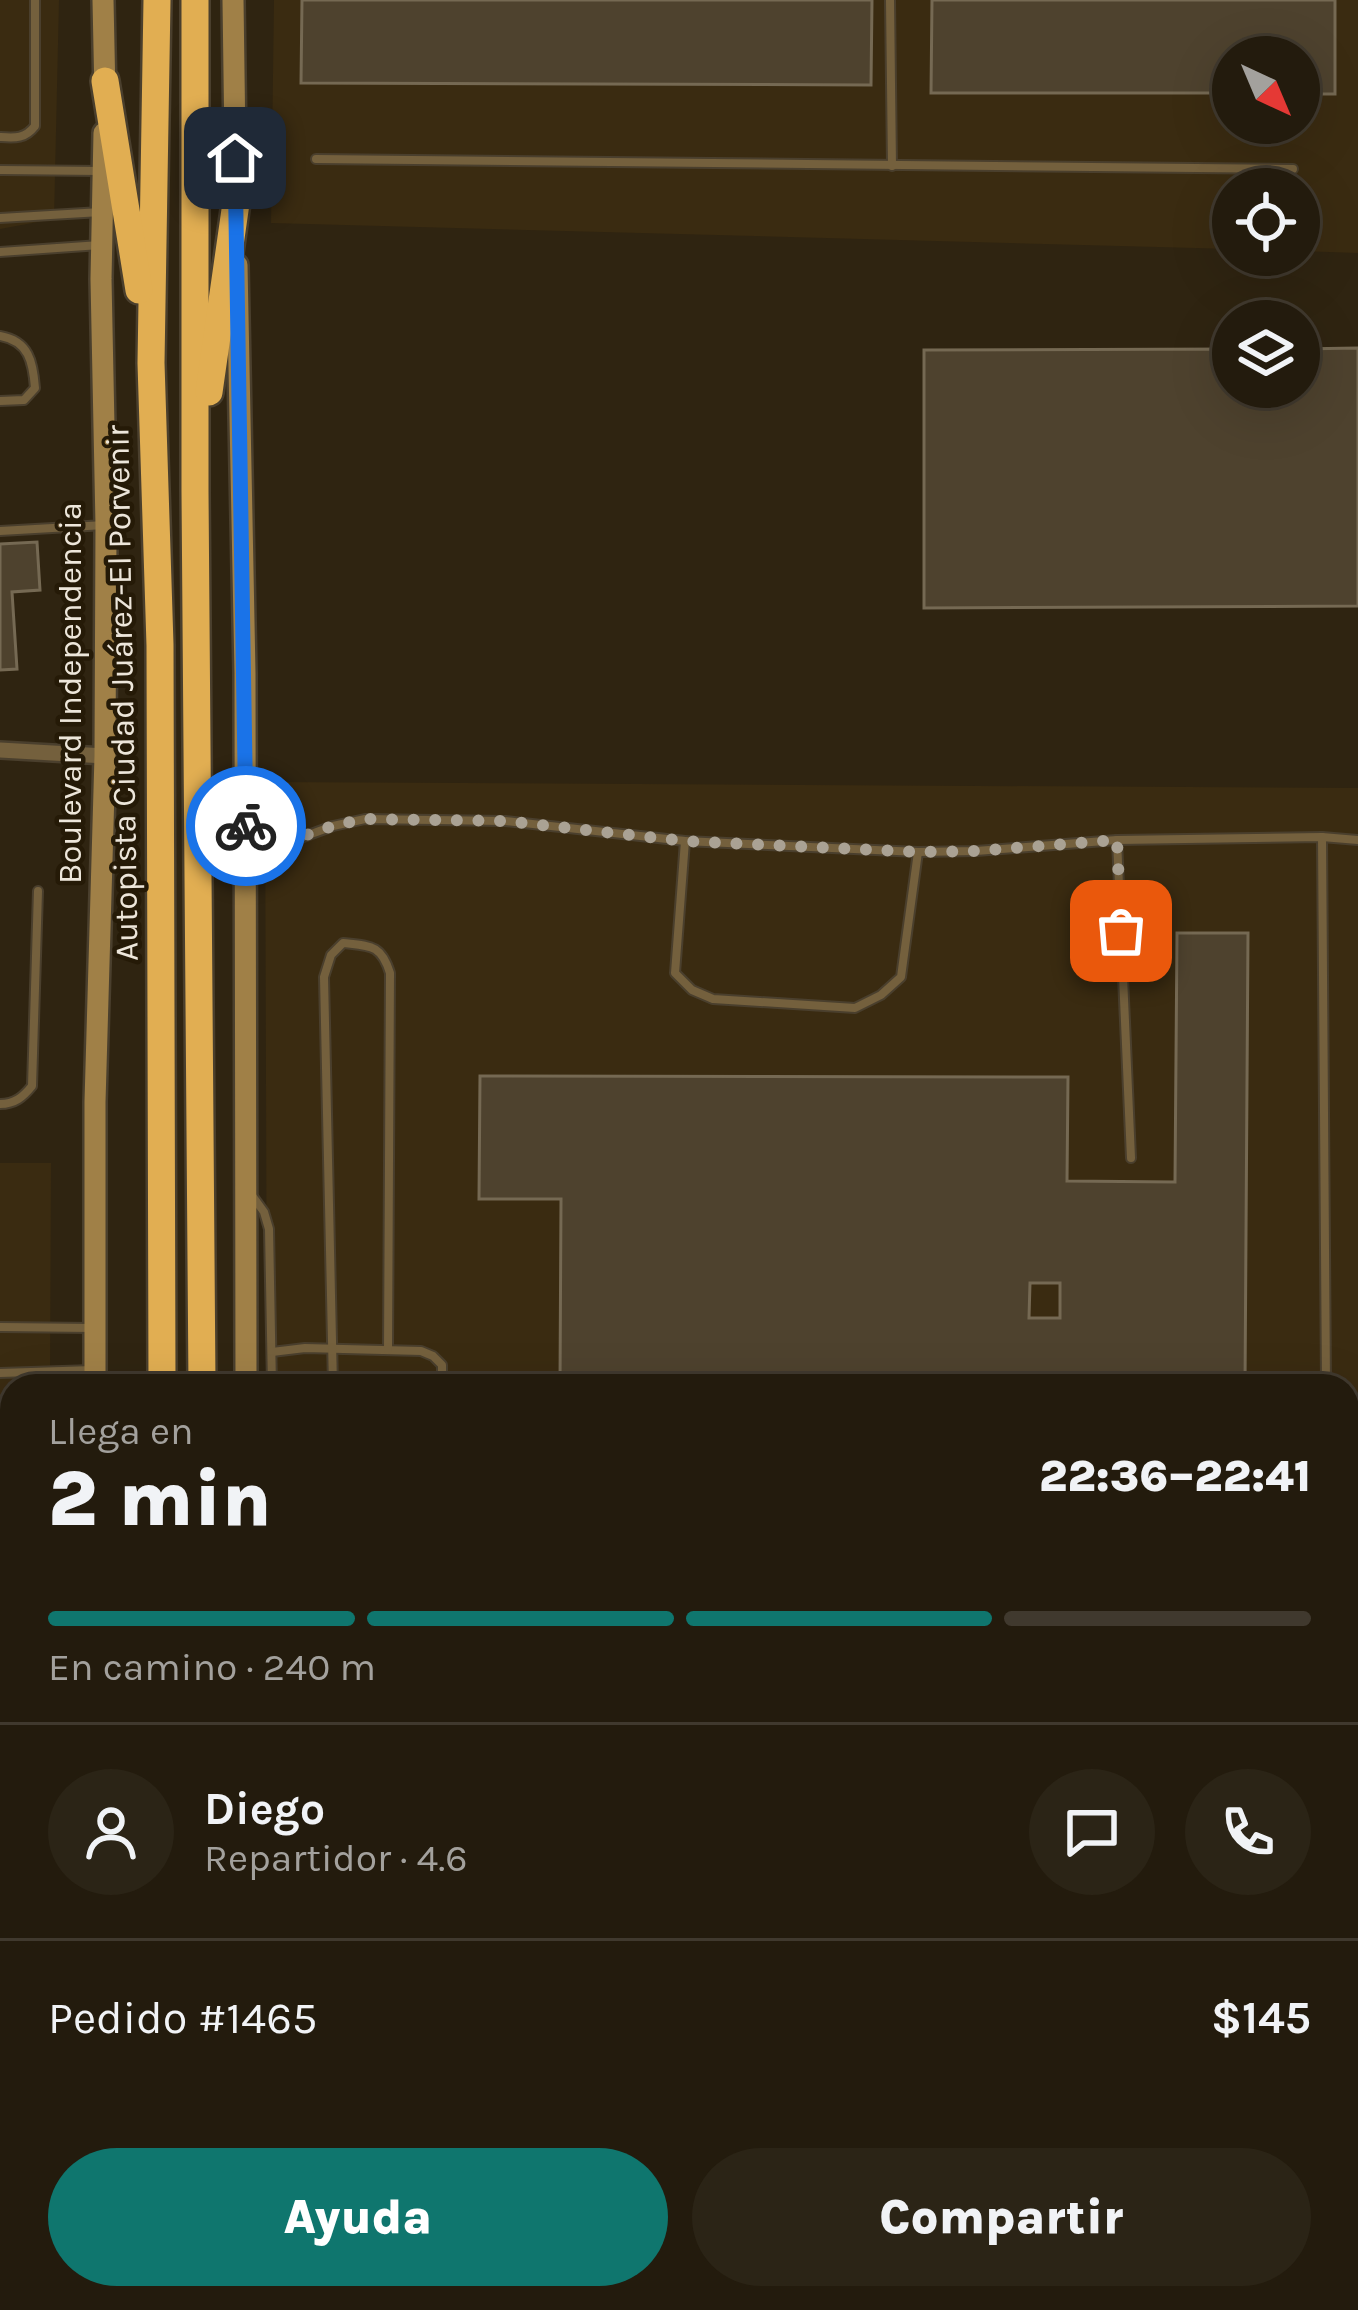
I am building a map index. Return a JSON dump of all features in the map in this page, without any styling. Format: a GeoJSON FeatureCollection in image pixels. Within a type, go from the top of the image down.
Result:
{"type":"FeatureCollection","features":[{"type":"Feature","properties":{"kind":"highway","name":"Autopista Ciudad Juárez-El Porvenir"},"geometry":{"type":"LineString","coordinates":[[157,0],[151,363],[160,645],[162,1374]]}},
{"type":"Feature","properties":{"kind":"highway"},"geometry":{"type":"LineString","coordinates":[[195,0],[202,1374]]}},
{"type":"Feature","properties":{"kind":"highway"},"geometry":{"type":"LineString","coordinates":[[105,81],[151,363]]}},
{"type":"Feature","properties":{"kind":"highway"},"geometry":{"type":"LineString","coordinates":[[195,491],[236,203]]}},
{"type":"Feature","properties":{"kind":"main road","name":"Boulevard Independencia"},"geometry":{"type":"LineString","coordinates":[[95,1374],[94,1102],[106,757],[103,0]]}},
{"type":"Feature","properties":{"kind":"main road"},"geometry":{"type":"LineString","coordinates":[[233,0],[245,649],[246,1374]]}},
{"type":"Feature","properties":{"kind":"street"},"geometry":{"type":"LineString","coordinates":[[0,750],[106,757]]}},
{"type":"Feature","properties":{"kind":"lane"},"geometry":{"type":"LineString","coordinates":[[0,137],[17,138],[29,134],[34,126],[35,0]]}},
{"type":"Feature","properties":{"kind":"lane"},"geometry":{"type":"LineString","coordinates":[[890,0],[892,166]]}},
{"type":"Feature","properties":{"kind":"lane"},"geometry":{"type":"LineString","coordinates":[[316,159],[1212,168]]}},
{"type":"Feature","properties":{"kind":"lane"},"geometry":{"type":"LineString","coordinates":[[0,170],[103,171]]}},
{"type":"Feature","properties":{"kind":"lane"},"geometry":{"type":"LineString","coordinates":[[0,218],[103,212]]}},
{"type":"Feature","properties":{"kind":"lane"},"geometry":{"type":"LineString","coordinates":[[0,252],[102,245]]}},
{"type":"Feature","properties":{"kind":"lane"},"geometry":{"type":"LineString","coordinates":[[0,336],[23,345],[33,362],[35,388],[24,400],[0,401]]}},
{"type":"Feature","properties":{"kind":"lane"},"geometry":{"type":"LineString","coordinates":[[0,531],[106,525]]}},
{"type":"Feature","properties":{"kind":"lane"},"geometry":{"type":"LineString","coordinates":[[246,865],[303,836],[364,819],[505,821],[685,841],[918,852],[1117,840],[1358,840]]}},
{"type":"Feature","properties":{"kind":"lane"},"geometry":{"type":"LineString","coordinates":[[1322,837],[1326,1374]]}},
{"type":"Feature","properties":{"kind":"lane"},"geometry":{"type":"LineString","coordinates":[[1117,840],[1131,1158]]}},
{"type":"Feature","properties":{"kind":"lane"},"geometry":{"type":"LineString","coordinates":[[685,841],[675,973],[692,990],[712,999],[855,1008],[881,995],[901,977],[918,852]]}},
{"type":"Feature","properties":{"kind":"lane"},"geometry":{"type":"LineString","coordinates":[[0,1104],[24,1097],[32,1086],[38,891]]}},
{"type":"Feature","properties":{"kind":"lane"},"geometry":{"type":"LineString","coordinates":[[333,1374],[324,977],[331,955],[344,943],[375,947],[390,973],[388,1350]]}},
{"type":"Feature","properties":{"kind":"lane"},"geometry":{"type":"LineString","coordinates":[[247,1188],[264,1212],[269,1229],[272,1374]]}},
{"type":"Feature","properties":{"kind":"lane"},"geometry":{"type":"LineString","coordinates":[[0,1328],[93,1328]]}},
{"type":"Feature","properties":{"kind":"lane"},"geometry":{"type":"LineString","coordinates":[[272,1352],[305,1348],[421,1351],[442,1365],[442,1374]]}},
{"type":"Feature","properties":{"kind":"shaded area"},"geometry":{"type":"Polygon","coordinates":[[[0,0],[59,0],[54,219],[0,229],[0,0]]]}},
{"type":"Feature","properties":{"kind":"shaded area"},"geometry":{"type":"Polygon","coordinates":[[[274,0],[1358,0],[1358,253],[1320,252],[1320,168],[1212,168],[1212,248],[271,223],[274,0]]]}},
{"type":"Feature","properties":{"kind":"shaded area"},"geometry":{"type":"Polygon","coordinates":[[[265,782],[1358,788],[1358,1374],[267,1374],[265,782]]]}},
{"type":"Feature","properties":{"kind":"shaded area"},"geometry":{"type":"Polygon","coordinates":[[[0,1163],[51,1163],[50,1374],[0,1374],[0,1163]]]}},
{"type":"Feature","properties":{"kind":"building"},"geometry":{"type":"Polygon","coordinates":[[[302,0],[872,0],[871,85],[301,83],[302,0]]]}},
{"type":"Feature","properties":{"kind":"building"},"geometry":{"type":"Polygon","coordinates":[[[932,0],[1335,0],[1335,94],[1320,94],[1320,36],[1212,36],[1212,93],[931,93],[932,0]]]}},
{"type":"Feature","properties":{"kind":"building"},"geometry":{"type":"Polygon","coordinates":[[[1358,348],[1358,606],[924,608],[924,350],[1212,349],[1212,408],[1320,408],[1320,349],[1358,348]]]}},
{"type":"Feature","properties":{"kind":"building"},"geometry":{"type":"Polygon","coordinates":[[[37,542],[40,590],[12,592],[17,669],[0,670],[0,544],[37,542]]]}},
{"type":"Feature","properties":{"kind":"building"},"geometry":{"type":"Polygon","coordinates":[[[1177,933],[1248,933],[1245,1374],[560,1374],[561,1199],[479,1199],[480,1076],[1068,1077],[1067,1181],[1175,1182],[1177,933]],[[1030,1283],[1029,1318],[1060,1318],[1060,1283],[1030,1283]]]}},
{"type":"Feature","properties":{"kind":"way so far"},"geometry":{"type":"LineString","coordinates":[[246,826],[246,865],[303,836],[364,819],[505,821],[685,841],[918,852],[1117,840],[1121,931]]}},
{"type":"Feature","properties":{"kind":"route"},"geometry":{"type":"LineString","coordinates":[[235,158],[246,826]]}}]}
